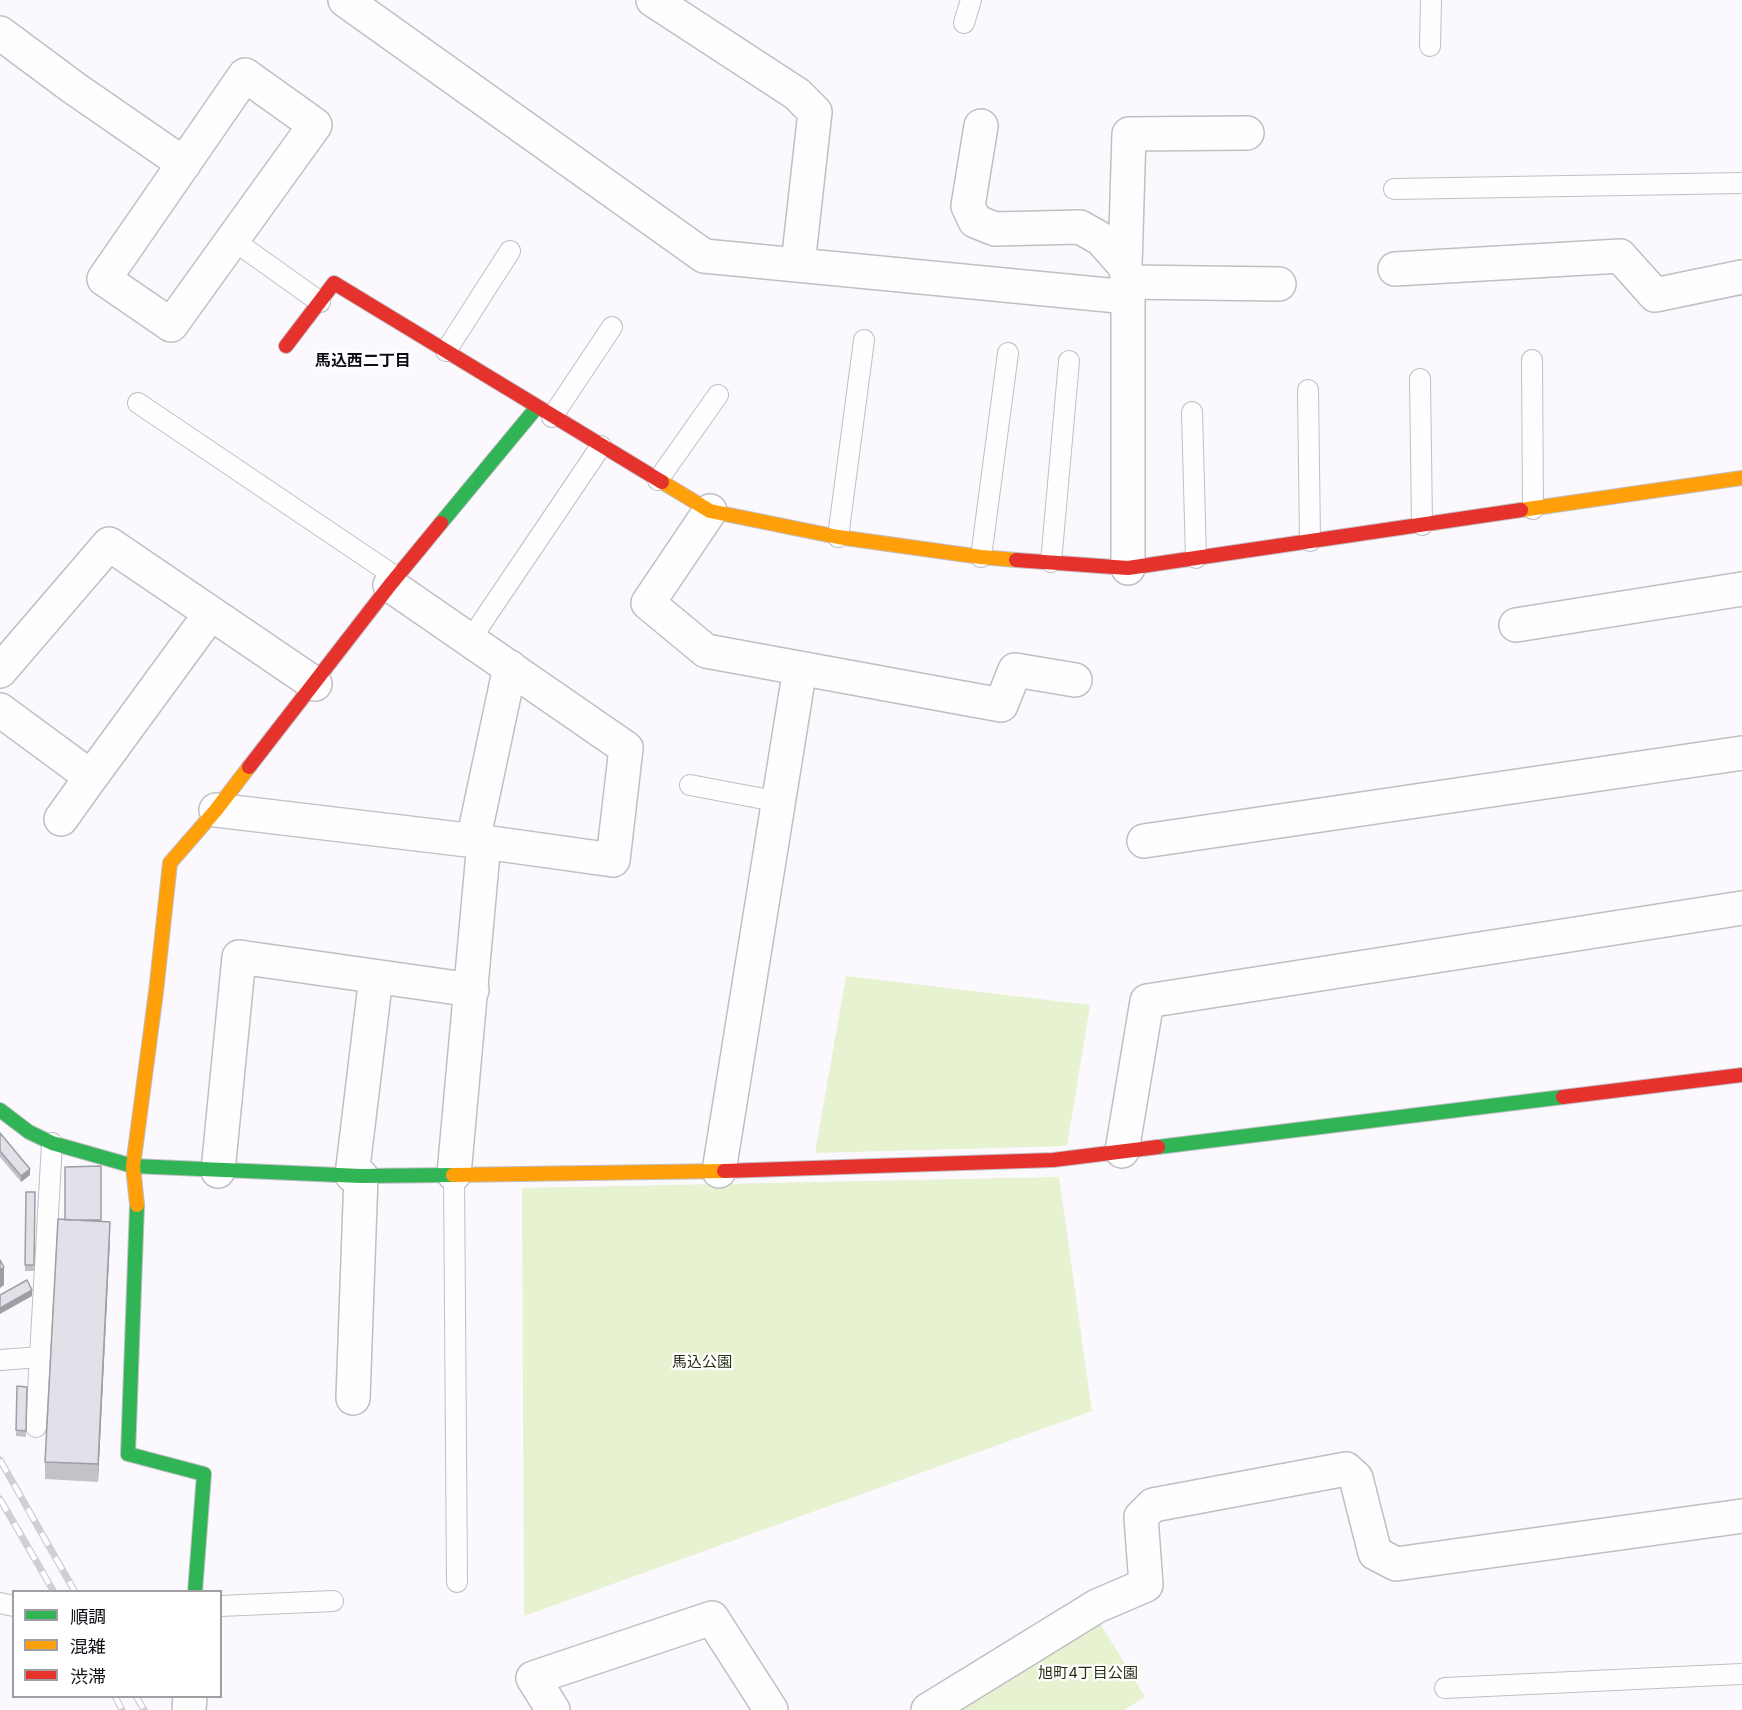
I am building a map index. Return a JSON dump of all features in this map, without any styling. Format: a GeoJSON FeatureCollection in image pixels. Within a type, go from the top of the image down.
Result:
{"type":"FeatureCollection","features":[{"type":"Feature","properties":{"kind":"street"},"geometry":{"type":"LineString","coordinates":[[345,0],[704,256],[798,264],[1127,282],[1279,284]]}},
{"type":"Feature","properties":{"kind":"street"},"geometry":{"type":"LineString","coordinates":[[653,0],[796,94],[815,112],[798,264]]}},
{"type":"Feature","properties":{"kind":"street"},"geometry":{"type":"LineString","coordinates":[[0,33],[74,88],[184,164]]}},
{"type":"Feature","properties":{"kind":"street"},"geometry":{"type":"LineString","coordinates":[[245,75],[315,125],[171,325],[104,279],[184,164],[245,75]]}},
{"type":"Feature","properties":{"kind":"street"},"geometry":{"type":"LineString","coordinates":[[981,126],[968,206],[975,221],[995,229],[1080,226],[1101,239],[1127,282]]}},
{"type":"Feature","properties":{"kind":"street"},"geometry":{"type":"LineString","coordinates":[[1128,568],[1129,134],[1248,133]]}},
{"type":"Feature","properties":{"kind":"street"},"geometry":{"type":"LineString","coordinates":[[1395,269],[1620,256],[1655,296],[1742,277]]}},
{"type":"Feature","properties":{"kind":"street"},"geometry":{"type":"LineString","coordinates":[[286,346],[334,283],[710,511],[838,537],[981,557],[1128,568],[1742,478]]}},
{"type":"Feature","properties":{"kind":"street"},"geometry":{"type":"LineString","coordinates":[[195,1590],[204,1473],[128,1454],[137,1198],[133,1166],[170,863],[216,810],[393,581],[544,412]]}},
{"type":"Feature","properties":{"kind":"street"},"geometry":{"type":"LineString","coordinates":[[710,511],[648,603],[706,651],[1001,705],[1015,670],[1075,680]]}},
{"type":"Feature","properties":{"kind":"street"},"geometry":{"type":"LineString","coordinates":[[0,671],[109,544],[315,684]]}},
{"type":"Feature","properties":{"kind":"street"},"geometry":{"type":"LineString","coordinates":[[216,810],[479,841],[613,860],[626,748],[470,640],[393,581]]}},
{"type":"Feature","properties":{"kind":"street"},"geometry":{"type":"LineString","coordinates":[[1516,625],[1742,589]]}},
{"type":"Feature","properties":{"kind":"street"},"geometry":{"type":"LineString","coordinates":[[61,819],[211,612]]}},
{"type":"Feature","properties":{"kind":"street"},"geometry":{"type":"LineString","coordinates":[[454,1174],[472,990],[479,841],[510,668]]}},
{"type":"Feature","properties":{"kind":"street"},"geometry":{"type":"LineString","coordinates":[[719,1171],[800,668]]}},
{"type":"Feature","properties":{"kind":"street"},"geometry":{"type":"LineString","coordinates":[[0,710],[91,777]]}},
{"type":"Feature","properties":{"kind":"street"},"geometry":{"type":"LineString","coordinates":[[1144,841],[1742,753]]}},
{"type":"Feature","properties":{"kind":"street"},"geometry":{"type":"LineString","coordinates":[[1122,1151],[1147,1001],[1742,908]]}},
{"type":"Feature","properties":{"kind":"street"},"geometry":{"type":"LineString","coordinates":[[218,1171],[239,957],[472,990]]}},
{"type":"Feature","properties":{"kind":"street"},"geometry":{"type":"LineString","coordinates":[[353,1398],[356,1175],[376,977]]}},
{"type":"Feature","properties":{"kind":"street"},"geometry":{"type":"LineString","coordinates":[[0,1110],[29,1132],[52,1143],[133,1166],[356,1175],[719,1171],[1053,1160],[1742,1075]]}},
{"type":"Feature","properties":{"kind":"street"},"geometry":{"type":"LineString","coordinates":[[928,1710],[1097,1606],[1146,1585],[1141,1517],[1153,1505],[1346,1469],[1356,1478],[1375,1553],[1396,1564],[1742,1516]]}},
{"type":"Feature","properties":{"kind":"street"},"geometry":{"type":"LineString","coordinates":[[553,1710],[533,1678],[712,1618],[771,1710]]}},
{"type":"Feature","properties":{"kind":"lane"},"geometry":{"type":"LineString","coordinates":[[964,23],[971,0]]}},
{"type":"Feature","properties":{"kind":"lane"},"geometry":{"type":"LineString","coordinates":[[1430,46],[1431,0]]}},
{"type":"Feature","properties":{"kind":"lane"},"geometry":{"type":"LineString","coordinates":[[1394,189],[1742,183]]}},
{"type":"Feature","properties":{"kind":"lane"},"geometry":{"type":"LineString","coordinates":[[233,240],[320,302]]}},
{"type":"Feature","properties":{"kind":"lane"},"geometry":{"type":"LineString","coordinates":[[446,351],[510,251]]}},
{"type":"Feature","properties":{"kind":"lane"},"geometry":{"type":"LineString","coordinates":[[544,412],[612,327]]}},
{"type":"Feature","properties":{"kind":"lane"},"geometry":{"type":"LineString","coordinates":[[838,537],[864,340]]}},
{"type":"Feature","properties":{"kind":"lane"},"geometry":{"type":"LineString","coordinates":[[981,557],[1008,353]]}},
{"type":"Feature","properties":{"kind":"lane"},"geometry":{"type":"LineString","coordinates":[[1532,360],[1533,508]]}},
{"type":"Feature","properties":{"kind":"lane"},"geometry":{"type":"LineString","coordinates":[[1051,562],[1069,361]]}},
{"type":"Feature","properties":{"kind":"lane"},"geometry":{"type":"LineString","coordinates":[[1420,379],[1422,525]]}},
{"type":"Feature","properties":{"kind":"lane"},"geometry":{"type":"LineString","coordinates":[[1308,390],[1310,541]]}},
{"type":"Feature","properties":{"kind":"lane"},"geometry":{"type":"LineString","coordinates":[[658,480],[718,395]]}},
{"type":"Feature","properties":{"kind":"lane"},"geometry":{"type":"LineString","coordinates":[[138,403],[393,581]]}},
{"type":"Feature","properties":{"kind":"lane"},"geometry":{"type":"LineString","coordinates":[[1192,412],[1196,558]]}},
{"type":"Feature","properties":{"kind":"lane"},"geometry":{"type":"LineString","coordinates":[[470,640],[601,446]]}},
{"type":"Feature","properties":{"kind":"lane"},"geometry":{"type":"LineString","coordinates":[[690,785],[780,802]]}},
{"type":"Feature","properties":{"kind":"lane"},"geometry":{"type":"LineString","coordinates":[[36,1427],[52,1143]]}},
{"type":"Feature","properties":{"kind":"lane"},"geometry":{"type":"LineString","coordinates":[[454,1174],[457,1582]]}},
{"type":"Feature","properties":{"kind":"lane"},"geometry":{"type":"LineString","coordinates":[[0,1360],[40,1357]]}},
{"type":"Feature","properties":{"kind":"lane"},"geometry":{"type":"LineString","coordinates":[[222,1606],[333,1601]]}},
{"type":"Feature","properties":{"kind":"lane"},"geometry":{"type":"LineString","coordinates":[[1445,1688],[1742,1674]]}},
{"type":"Feature","properties":{"kind":"green space"},"geometry":{"type":"Polygon","coordinates":[[[846,976],[1090,1005],[1067,1146],[815,1153],[846,976]]]}},
{"type":"Feature","properties":{"kind":"green space","name":"馬込公園"},"geometry":{"type":"Polygon","coordinates":[[[1059,1177],[1092,1411],[524,1616],[522,1188],[1059,1177]]]}},
{"type":"Feature","properties":{"kind":"green space","name":"旭町4丁目公園"},"geometry":{"type":"Polygon","coordinates":[[[1100,1623],[1145,1697],[1124,1710],[958,1710],[1100,1623]]]}},
{"type":"Feature","properties":{"kind":"building"},"geometry":{"type":"Polygon","coordinates":[[[0,1133],[30,1169],[21,1176],[0,1151],[0,1133]]]}},
{"type":"Feature","properties":{"kind":"building"},"geometry":{"type":"Polygon","coordinates":[[[101,1166],[101,1220],[65,1220],[65,1167],[101,1166]]]}},
{"type":"Feature","properties":{"kind":"building"},"geometry":{"type":"Polygon","coordinates":[[[26,1192],[35,1192],[34,1265],[25,1265],[26,1192]]]}},
{"type":"Feature","properties":{"kind":"building"},"geometry":{"type":"Polygon","coordinates":[[[58,1219],[110,1222],[98,1464],[45,1462],[58,1219]]]}},
{"type":"Feature","properties":{"kind":"building"},"geometry":{"type":"Polygon","coordinates":[[[27,1280],[32,1290],[0,1308],[0,1295],[27,1280]]]}},
{"type":"Feature","properties":{"kind":"building"},"geometry":{"type":"Polygon","coordinates":[[[17,1386],[27,1387],[26,1431],[16,1430],[17,1386]]]}},
{"type":"Feature","properties":{"kind":"railway"},"geometry":{"type":"LineString","coordinates":[[0,1460],[74,1590]]}},
{"type":"Feature","properties":{"kind":"railway"},"geometry":{"type":"LineString","coordinates":[[0,1499],[53,1590]]}},
{"type":"Feature","properties":{"kind":"railway"},"geometry":{"type":"LineString","coordinates":[[116,1698],[122,1710]]}},
{"type":"Feature","properties":{"kind":"railway"},"geometry":{"type":"LineString","coordinates":[[137,1698],[144,1710]]}},
{"type":"Feature","properties":{"kind":"traffic: fast"},"geometry":{"type":"LineString","coordinates":[[441,523],[537,407]]}},
{"type":"Feature","properties":{"kind":"traffic: fast"},"geometry":{"type":"LineString","coordinates":[[1158,1147],[1563,1097]]}},
{"type":"Feature","properties":{"kind":"traffic: fast"},"geometry":{"type":"LineString","coordinates":[[0,1110],[29,1132],[52,1143],[133,1166],[361,1176],[453,1175]]}},
{"type":"Feature","properties":{"kind":"traffic: fast"},"geometry":{"type":"LineString","coordinates":[[137,1205],[128,1454],[204,1474],[195,1590]]}},
{"type":"Feature","properties":{"kind":"traffic: slow"},"geometry":{"type":"LineString","coordinates":[[1521,510],[1742,478]]}},
{"type":"Feature","properties":{"kind":"traffic: slow"},"geometry":{"type":"LineString","coordinates":[[662,482],[710,511],[838,537],[1016,560]]}},
{"type":"Feature","properties":{"kind":"traffic: slow"},"geometry":{"type":"LineString","coordinates":[[137,1205],[133,1166],[170,863],[216,810],[249,767]]}},
{"type":"Feature","properties":{"kind":"traffic: slow"},"geometry":{"type":"LineString","coordinates":[[453,1175],[724,1171]]}},
{"type":"Feature","properties":{"kind":"traffic: jam"},"geometry":{"type":"LineString","coordinates":[[286,346],[334,283],[662,482]]}},
{"type":"Feature","properties":{"kind":"traffic: jam"},"geometry":{"type":"LineString","coordinates":[[1016,560],[1128,568],[1521,510]]}},
{"type":"Feature","properties":{"kind":"traffic: jam"},"geometry":{"type":"LineString","coordinates":[[249,767],[441,523]]}},
{"type":"Feature","properties":{"kind":"traffic: jam"},"geometry":{"type":"LineString","coordinates":[[1563,1097],[1742,1075]]}},
{"type":"Feature","properties":{"kind":"traffic: jam"},"geometry":{"type":"LineString","coordinates":[[724,1171],[1053,1160],[1158,1147]]}},
{"type":"Feature","properties":{"kind":"district","name":"馬込西二丁目"},"geometry":{"type":"Point","coordinates":[363,361]}}]}
